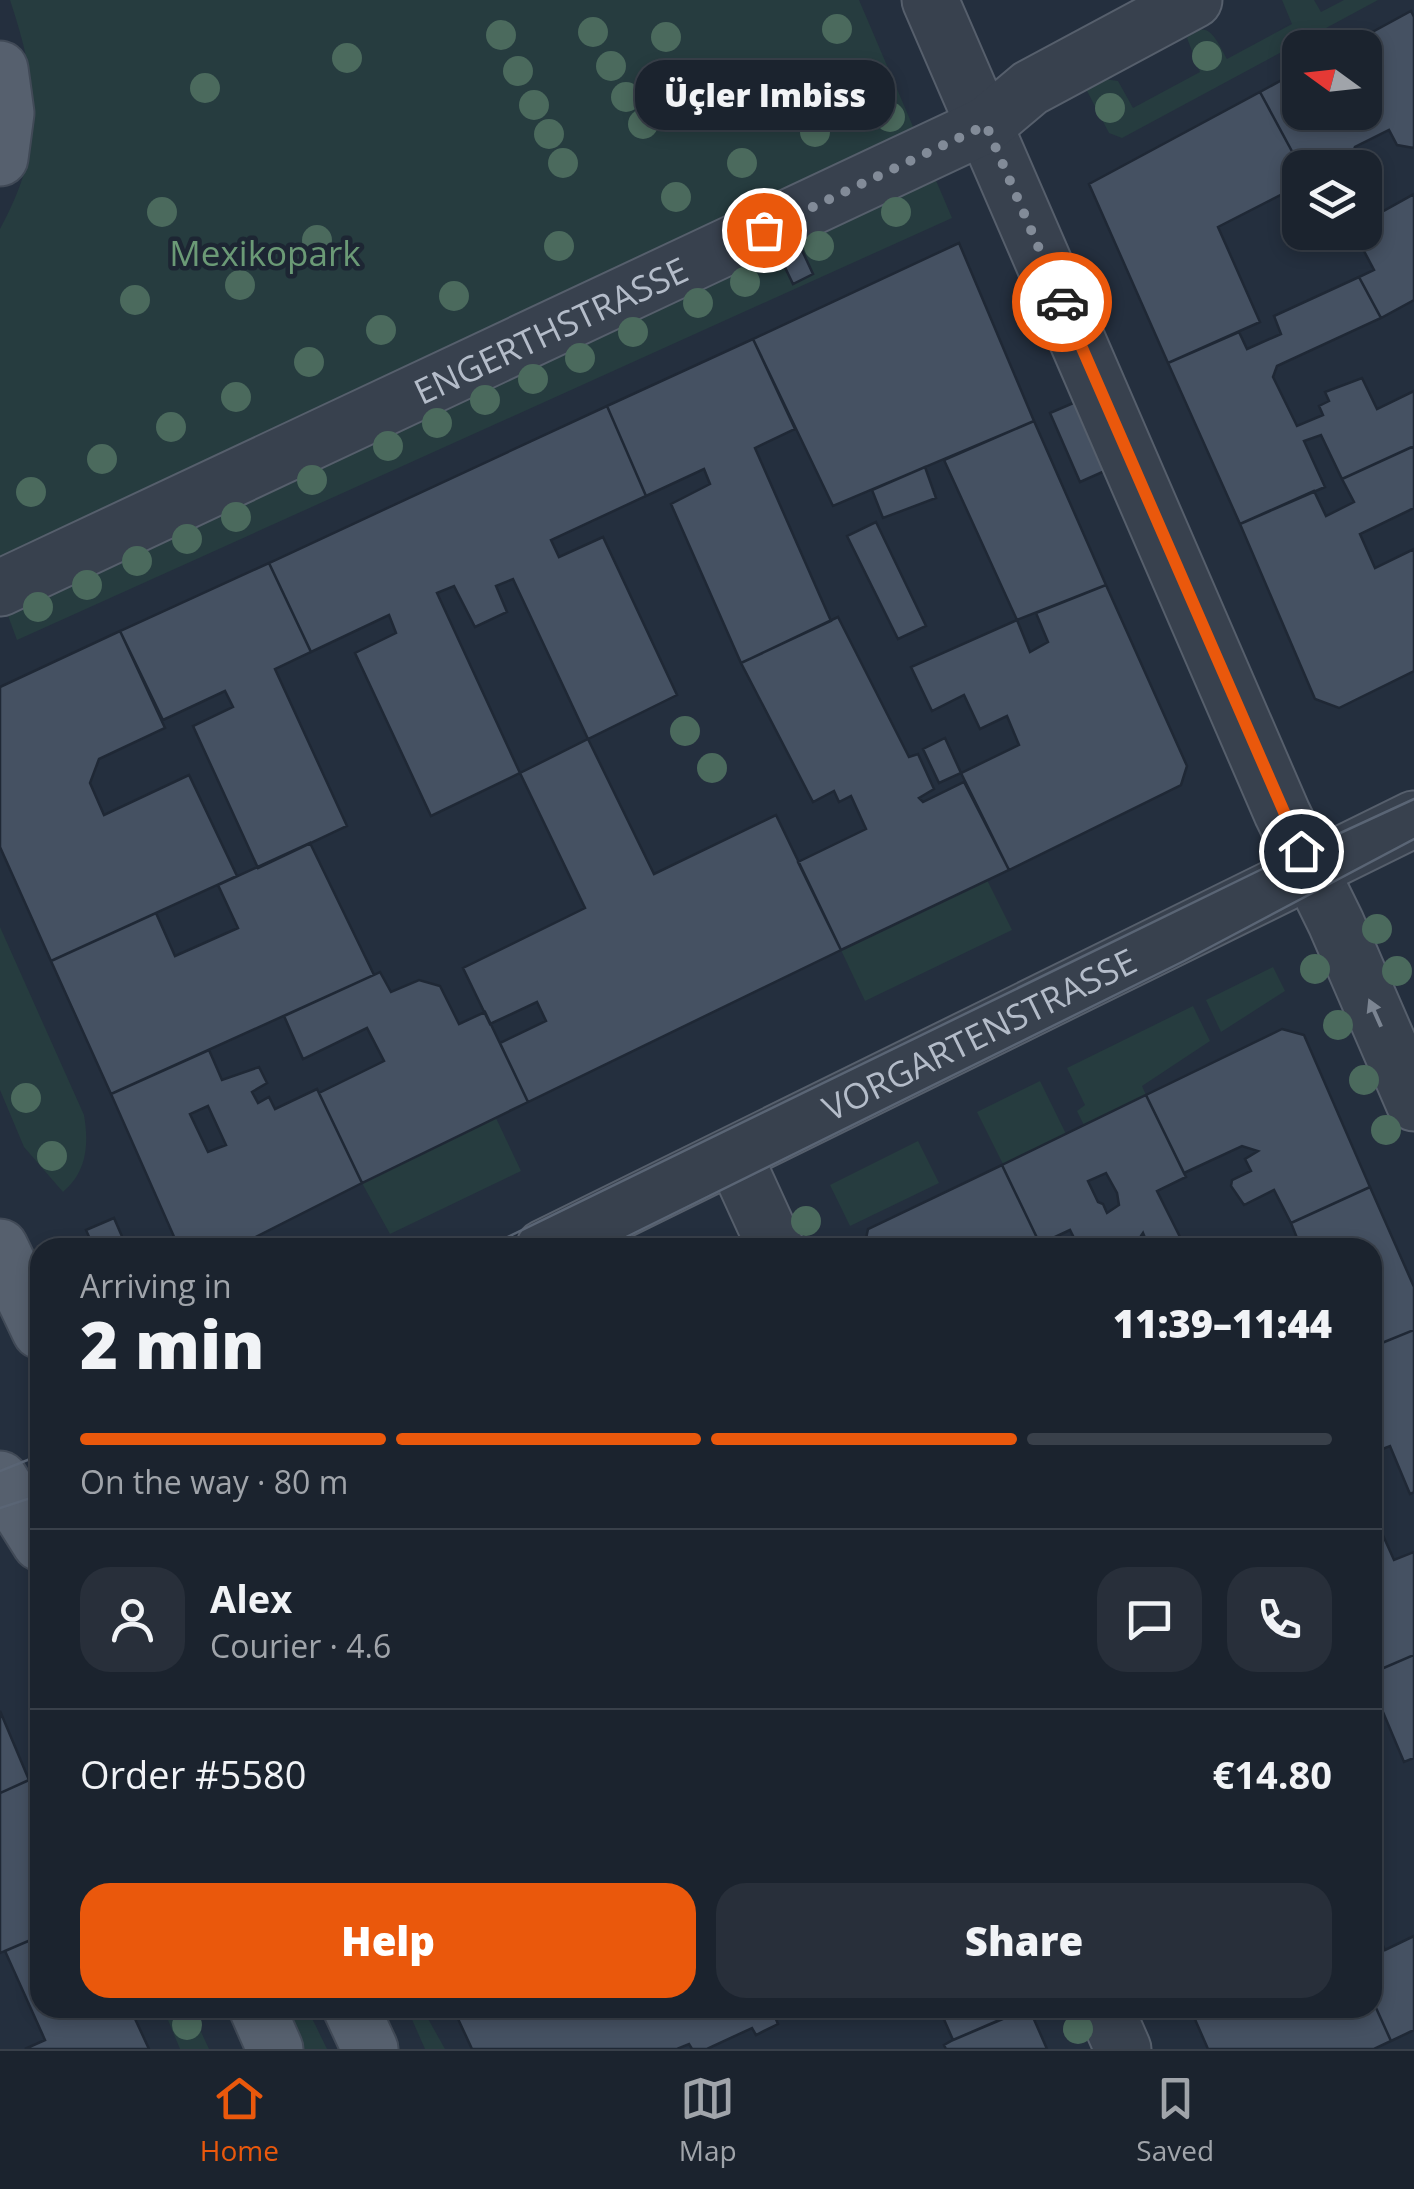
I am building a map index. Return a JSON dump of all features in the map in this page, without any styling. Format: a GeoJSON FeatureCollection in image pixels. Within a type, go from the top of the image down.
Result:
{"type":"FeatureCollection","features":[{"type":"Feature","properties":{"kind":"main road"},"geometry":{"type":"LineString","coordinates":[[0,69],[6,114],[0,158]]}},
{"type":"Feature","properties":{"kind":"main road"},"geometry":{"type":"LineString","coordinates":[[0,1247],[30,1310]]}},
{"type":"Feature","properties":{"kind":"main road"},"geometry":{"type":"LineString","coordinates":[[11,1482],[30,1522]]}},
{"type":"Feature","properties":{"kind":"main road"},"geometry":{"type":"LineString","coordinates":[[261,2018],[275,2049]]}},
{"type":"Feature","properties":{"kind":"main road"},"geometry":{"type":"LineString","coordinates":[[356,2018],[370,2049]]}},
{"type":"Feature","properties":{"kind":"street"},"geometry":{"type":"LineString","coordinates":[[930,0],[1414,1102]]}},
{"type":"Feature","properties":{"kind":"street","name":"ENGERTHSTRASSE"},"geometry":{"type":"LineString","coordinates":[[0,588],[986,125],[1030,88],[1194,0]]}},
{"type":"Feature","properties":{"kind":"street","name":"VORGARTENSTRASSE"},"geometry":{"type":"LineString","coordinates":[[565,1238],[1414,819]]}},
{"type":"Feature","properties":{"kind":"street"},"geometry":{"type":"LineString","coordinates":[[734,1156],[771,1238]]}},
{"type":"Feature","properties":{"kind":"street"},"geometry":{"type":"LineString","coordinates":[[1108,2018],[1122,2049]]}},
{"type":"Feature","properties":{"kind":"green space","name":"Mexikopark"},"geometry":{"type":"Polygon","coordinates":[[[10,0],[859,0],[952,218],[17,640],[0,594],[0,229],[25,170],[33,116],[27,61],[10,0]]]}},
{"type":"Feature","properties":{"kind":"green space"},"geometry":{"type":"Polygon","coordinates":[[[1282,0],[1314,0],[1321,12],[1344,0],[1378,0],[1322,30],[1282,30],[1282,52],[1122,138],[1109,133],[1086,89],[1104,79],[1118,81],[1133,108],[1200,72],[1187,38],[1194,32],[1201,29],[1211,34],[1227,59],[1292,24],[1282,0]]]}},
{"type":"Feature","properties":{"kind":"green space"},"geometry":{"type":"Polygon","coordinates":[[[987,880],[1012,930],[865,1001],[841,950],[987,880]]]}},
{"type":"Feature","properties":{"kind":"green space"},"geometry":{"type":"Polygon","coordinates":[[[0,927],[84,1115],[82,1166],[63,1192],[24,1147],[0,1090],[0,927]]]}},
{"type":"Feature","properties":{"kind":"green space"},"geometry":{"type":"Polygon","coordinates":[[[1273,967],[1285,991],[1221,1032],[1206,1000],[1273,967]]]}},
{"type":"Feature","properties":{"kind":"green space"},"geometry":{"type":"Polygon","coordinates":[[[1193,1006],[1210,1041],[1142,1086],[1146,1095],[1084,1125],[1077,1111],[1085,1105],[1067,1068],[1193,1006]]]}},
{"type":"Feature","properties":{"kind":"green space"},"geometry":{"type":"Polygon","coordinates":[[[1040,1081],[1066,1134],[1003,1164],[977,1112],[1040,1081]]]}},
{"type":"Feature","properties":{"kind":"green space"},"geometry":{"type":"Polygon","coordinates":[[[496,1118],[521,1171],[390,1234],[362,1183],[496,1118]]]}},
{"type":"Feature","properties":{"kind":"green space"},"geometry":{"type":"Polygon","coordinates":[[[918,1141],[939,1183],[850,1226],[830,1185],[918,1141]]]}},
{"type":"Feature","properties":{"kind":"green space"},"geometry":{"type":"Polygon","coordinates":[[[167,2018],[195,2018],[209,2049],[180,2049],[167,2018]]]}},
{"type":"Feature","properties":{"kind":"green space"},"geometry":{"type":"Polygon","coordinates":[[[289,2018],[312,2018],[327,2049],[303,2049],[289,2018]]]}},
{"type":"Feature","properties":{"kind":"green space"},"geometry":{"type":"Polygon","coordinates":[[[411,2018],[428,2018],[445,2049],[425,2049],[411,2018]]]}},
{"type":"Feature","properties":{"kind":"building"},"geometry":{"type":"Polygon","coordinates":[[[1411,11],[1414,17],[1414,148],[1397,145],[1389,130],[1354,150],[1291,150],[1260,92],[1282,80],[1282,130],[1382,130],[1382,30],[1376,30],[1411,11]]]}},
{"type":"Feature","properties":{"kind":"building"},"geometry":{"type":"Polygon","coordinates":[[[1260,92],[1291,150],[1282,150],[1282,194],[1218,227],[1260,322],[1168,363],[1089,184],[1260,92]]]}},
{"type":"Feature","properties":{"kind":"building"},"geometry":{"type":"Polygon","coordinates":[[[1414,194],[1414,300],[1381,318],[1359,277],[1374,270],[1363,250],[1382,250],[1382,212],[1414,194]]]}},
{"type":"Feature","properties":{"kind":"building"},"geometry":{"type":"Polygon","coordinates":[[[959,243],[1034,421],[833,506],[753,339],[959,243]]]}},
{"type":"Feature","properties":{"kind":"building"},"geometry":{"type":"Polygon","coordinates":[[[800,246],[813,274],[793,284],[780,257],[800,246]]]}},
{"type":"Feature","properties":{"kind":"building"},"geometry":{"type":"Polygon","coordinates":[[[1359,277],[1381,318],[1277,366],[1273,377],[1297,426],[1323,415],[1319,406],[1329,401],[1325,392],[1362,378],[1377,409],[1414,391],[1414,446],[1342,479],[1321,435],[1304,441],[1325,487],[1240,524],[1168,363],[1239,332],[1247,349],[1281,334],[1274,316],[1359,277]]]}},
{"type":"Feature","properties":{"kind":"building"},"geometry":{"type":"Polygon","coordinates":[[[753,339],[795,429],[755,448],[831,621],[741,663],[671,504],[710,484],[704,469],[646,496],[607,406],[753,339]]]}},
{"type":"Feature","properties":{"kind":"building"},"geometry":{"type":"Polygon","coordinates":[[[1078,401],[1107,470],[1080,482],[1050,413],[1078,401]]]}},
{"type":"Feature","properties":{"kind":"building"},"geometry":{"type":"Polygon","coordinates":[[[607,406],[646,496],[551,540],[559,557],[603,537],[677,695],[588,739],[513,579],[496,586],[507,612],[475,627],[454,586],[437,593],[520,773],[431,816],[355,653],[396,633],[389,615],[311,652],[269,563],[607,406]]]}},
{"type":"Feature","properties":{"kind":"building"},"geometry":{"type":"Polygon","coordinates":[[[1034,421],[1106,585],[1017,620],[944,460],[1034,421]]]}},
{"type":"Feature","properties":{"kind":"building"},"geometry":{"type":"Polygon","coordinates":[[[1414,446],[1414,508],[1360,534],[1375,568],[1414,549],[1414,671],[1339,708],[1315,699],[1240,524],[1314,491],[1326,516],[1354,502],[1342,479],[1414,446]]]}},
{"type":"Feature","properties":{"kind":"building"},"geometry":{"type":"Polygon","coordinates":[[[925,467],[936,498],[883,518],[872,490],[925,467]]]}},
{"type":"Feature","properties":{"kind":"building"},"geometry":{"type":"Polygon","coordinates":[[[876,522],[926,626],[898,639],[847,536],[876,522]]]}},
{"type":"Feature","properties":{"kind":"building"},"geometry":{"type":"Polygon","coordinates":[[[269,563],[311,652],[275,669],[347,826],[258,868],[193,726],[233,707],[225,691],[163,720],[120,631],[269,563]]]}},
{"type":"Feature","properties":{"kind":"building"},"geometry":{"type":"Polygon","coordinates":[[[1106,585],[1187,766],[1181,785],[1009,870],[961,773],[1019,745],[1007,716],[980,729],[964,695],[932,711],[911,667],[1017,620],[1030,652],[1048,642],[1036,613],[1106,585]]]}},
{"type":"Feature","properties":{"kind":"building"},"geometry":{"type":"Polygon","coordinates":[[[838,617],[909,757],[918,754],[934,789],[919,798],[923,802],[964,782],[1009,870],[841,950],[798,862],[866,829],[851,796],[839,802],[834,791],[813,802],[741,663],[838,617]]]}},
{"type":"Feature","properties":{"kind":"building"},"geometry":{"type":"Polygon","coordinates":[[[120,631],[165,728],[99,759],[90,783],[104,815],[189,775],[237,876],[51,961],[0,847],[0,687],[120,631]]]}},
{"type":"Feature","properties":{"kind":"building"},"geometry":{"type":"Polygon","coordinates":[[[945,738],[961,773],[939,783],[923,749],[945,738]]]}},
{"type":"Feature","properties":{"kind":"building"},"geometry":{"type":"Polygon","coordinates":[[[588,739],[654,874],[776,815],[841,950],[528,1102],[500,1043],[546,1021],[537,1002],[490,1024],[463,968],[585,908],[520,773],[588,739]]]}},
{"type":"Feature","properties":{"kind":"building"},"geometry":{"type":"Polygon","coordinates":[[[310,843],[374,975],[111,1094],[51,961],[156,913],[175,956],[238,928],[218,885],[310,843]]]}},
{"type":"Feature","properties":{"kind":"building"},"geometry":{"type":"Polygon","coordinates":[[[380,972],[391,992],[419,980],[440,986],[459,1024],[485,1012],[528,1102],[362,1183],[319,1093],[384,1061],[367,1028],[303,1059],[284,1016],[380,972]]]}},
{"type":"Feature","properties":{"kind":"building"},"geometry":{"type":"Polygon","coordinates":[[[1282,1029],[1304,1035],[1370,1187],[1291,1223],[1274,1190],[1244,1205],[1231,1186],[1232,1180],[1251,1171],[1245,1159],[1258,1151],[1242,1146],[1184,1173],[1146,1095],[1282,1029]]]}},
{"type":"Feature","properties":{"kind":"building"},"geometry":{"type":"Polygon","coordinates":[[[209,1050],[222,1080],[259,1067],[267,1083],[252,1092],[258,1103],[269,1097],[275,1109],[317,1089],[362,1183],[254,1238],[175,1238],[111,1094],[209,1050]],[[208,1106],[190,1114],[208,1152],[226,1145],[208,1106]]]}},
{"type":"Feature","properties":{"kind":"building"},"geometry":{"type":"Polygon","coordinates":[[[1146,1095],[1186,1177],[1157,1191],[1180,1238],[1145,1238],[1143,1233],[1140,1238],[1074,1238],[1070,1230],[1053,1238],[1037,1238],[1002,1165],[1146,1095]],[[1106,1173],[1088,1181],[1107,1213],[1119,1205],[1106,1173]]]}},
{"type":"Feature","properties":{"kind":"building"},"geometry":{"type":"Polygon","coordinates":[[[1002,1165],[1037,1238],[866,1238],[868,1229],[1002,1165]]]}},
{"type":"Feature","properties":{"kind":"building"},"geometry":{"type":"Polygon","coordinates":[[[1370,1187],[1414,1287],[1414,1330],[1382,1343],[1382,1238],[1297,1238],[1291,1223],[1370,1187]]]}},
{"type":"Feature","properties":{"kind":"building"},"geometry":{"type":"Polygon","coordinates":[[[114,1218],[123,1238],[90,1238],[86,1230],[114,1218]]]}},
{"type":"Feature","properties":{"kind":"building"},"geometry":{"type":"Polygon","coordinates":[[[1414,1330],[1414,1492],[1410,1494],[1390,1446],[1382,1449],[1382,1343],[1414,1330]]]}},
{"type":"Feature","properties":{"kind":"building"},"geometry":{"type":"Polygon","coordinates":[[[1382,1533],[1394,1560],[1414,1552],[1414,1655],[1382,1669],[1382,1533]]]}},
{"type":"Feature","properties":{"kind":"building"},"geometry":{"type":"Polygon","coordinates":[[[1414,1655],[1414,1758],[1404,1762],[1382,1710],[1382,1669],[1414,1655]]]}},
{"type":"Feature","properties":{"kind":"building"},"geometry":{"type":"Polygon","coordinates":[[[0,1711],[29,1780],[0,1793],[0,1711]]]}},
{"type":"Feature","properties":{"kind":"building"},"geometry":{"type":"Polygon","coordinates":[[[30,1782],[30,1940],[0,1953],[0,1793],[30,1782]]]}},
{"type":"Feature","properties":{"kind":"building"},"geometry":{"type":"Polygon","coordinates":[[[1414,1936],[1414,2030],[1391,2041],[1381,2018],[1382,1944],[1385,1950],[1414,1936]]]}},
{"type":"Feature","properties":{"kind":"building"},"geometry":{"type":"Polygon","coordinates":[[[30,1940],[30,2007],[5,1951],[30,1940]]]}},
{"type":"Feature","properties":{"kind":"building"},"geometry":{"type":"Polygon","coordinates":[[[35,2018],[135,2018],[149,2049],[25,2049],[45,2040],[35,2018]]]}},
{"type":"Feature","properties":{"kind":"building"},"geometry":{"type":"Polygon","coordinates":[[[458,2018],[775,2018],[778,2024],[756,2035],[752,2028],[707,2049],[692,2049],[689,2044],[677,2049],[472,2049],[458,2018]]]}},
{"type":"Feature","properties":{"kind":"building"},"geometry":{"type":"Polygon","coordinates":[[[943,2018],[1004,2018],[953,2040],[943,2018]]]}},
{"type":"Feature","properties":{"kind":"building"},"geometry":{"type":"Polygon","coordinates":[[[1005,2018],[1033,2018],[1047,2049],[946,2049],[944,2045],[1005,2018]]]}},
{"type":"Feature","properties":{"kind":"building"},"geometry":{"type":"Polygon","coordinates":[[[1194,2018],[1381,2018],[1391,2041],[1374,2049],[1208,2049],[1194,2018]]]}},
{"type":"Feature","properties":{"kind":"tram line"},"geometry":{"type":"LineString","coordinates":[[506,1238],[1260,870],[1414,799]]}},
{"type":"Feature","properties":{"kind":"tram line"},"geometry":{"type":"LineString","coordinates":[[624,1238],[1184,961],[1414,839]]}},
{"type":"Feature","properties":{"kind":"tram line"},"geometry":{"type":"LineString","coordinates":[[0,1471],[30,1459]]}},
{"type":"Feature","properties":{"kind":"tram line"},"geometry":{"type":"LineString","coordinates":[[0,1508],[30,1498]]}},
{"type":"Feature","properties":{"kind":"way so far"},"geometry":{"type":"LineString","coordinates":[[764,230],[986,125],[1062,302]]}},
{"type":"Feature","properties":{"kind":"place","name":"Üçler Imbiss"},"geometry":{"type":"Point","coordinates":[764,230]}},
{"type":"Feature","properties":{"kind":"route"},"geometry":{"type":"LineString","coordinates":[[1062,302],[1301,851]]}}]}
